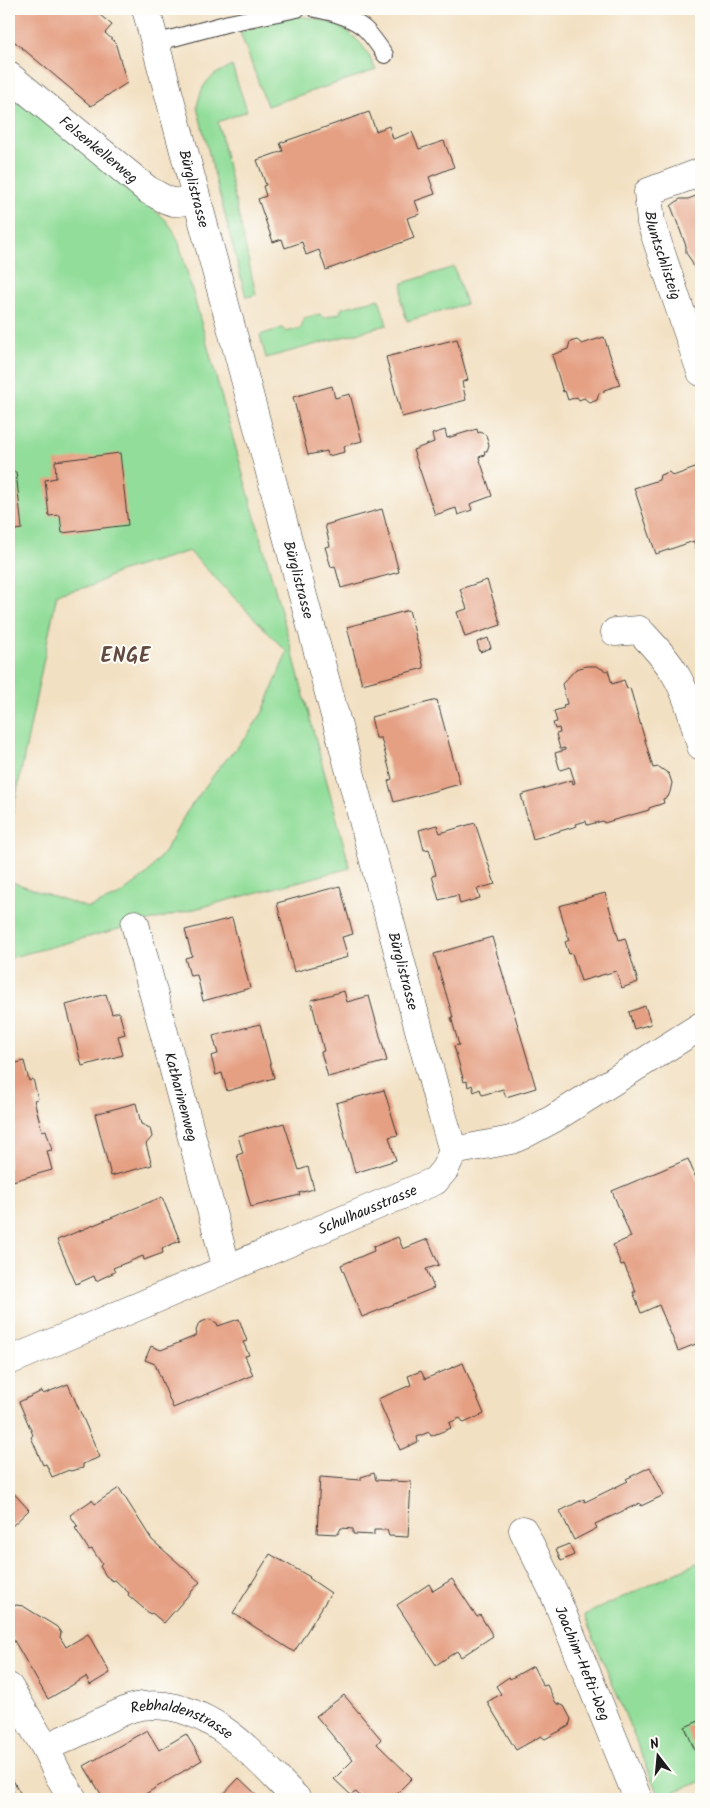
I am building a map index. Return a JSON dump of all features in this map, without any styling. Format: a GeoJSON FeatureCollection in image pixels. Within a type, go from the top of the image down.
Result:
{"type":"FeatureCollection","features":[{"type":"Feature","properties":{"kind":"street","name":"Bürglistrasse"},"geometry":{"type":"LineString","coordinates":[[146,9],[453,1151]]}},
{"type":"Feature","properties":{"kind":"street","name":"Felsenkellerweg"},"geometry":{"type":"LineString","coordinates":[[9,76],[148,190],[172,203],[196,198]]}},
{"type":"Feature","properties":{"kind":"street","name":"Bluntschlisteig"},"geometry":{"type":"LineString","coordinates":[[701,172],[648,192],[651,223],[701,372]]}},
{"type":"Feature","properties":{"kind":"street"},"geometry":{"type":"LineString","coordinates":[[615,632],[639,630],[675,673],[689,706],[701,746]]}},
{"type":"Feature","properties":{"kind":"street","name":"Katharinenweg"},"geometry":{"type":"LineString","coordinates":[[135,924],[227,1269]]}},
{"type":"Feature","properties":{"kind":"street"},"geometry":{"type":"LineString","coordinates":[[453,1151],[511,1140],[523,1135],[560,1115],[701,1026]]}},
{"type":"Feature","properties":{"kind":"street","name":"Schulhausstrasse"},"geometry":{"type":"LineString","coordinates":[[9,1361],[435,1181],[445,1169],[453,1151]]}},
{"type":"Feature","properties":{"kind":"street","name":"Joachim-Hefti-Weg"},"geometry":{"type":"LineString","coordinates":[[523,1530],[554,1593],[638,1799]]}},
{"type":"Feature","properties":{"kind":"street"},"geometry":{"type":"LineString","coordinates":[[9,1687],[73,1799]]}},
{"type":"Feature","properties":{"kind":"street","name":"Rebhaldenstrasse"},"geometry":{"type":"LineString","coordinates":[[45,1747],[134,1708],[156,1705],[183,1709],[210,1721],[244,1746],[297,1799]]}},
{"type":"Feature","properties":{"kind":"lane"},"geometry":{"type":"LineString","coordinates":[[155,43],[297,9]]}},
{"type":"Feature","properties":{"kind":"lane"},"geometry":{"type":"LineString","coordinates":[[315,9],[327,11],[348,19],[364,28],[385,55]]}},
{"type":"Feature","properties":{"kind":"green space"},"geometry":{"type":"Polygon","coordinates":[[[297,16],[323,20],[347,31],[354,36],[367,52],[376,70],[267,106],[240,32],[276,20],[297,16]]]}},
{"type":"Feature","properties":{"kind":"green space"},"geometry":{"type":"Polygon","coordinates":[[[232,66],[247,111],[218,122],[256,295],[246,297],[197,107],[201,92],[207,81],[217,73],[232,66]]]}},
{"type":"Feature","properties":{"kind":"green space"},"geometry":{"type":"Polygon","coordinates":[[[9,87],[166,220],[179,243],[350,868],[9,958],[9,881],[88,908],[118,896],[145,876],[165,851],[186,813],[218,769],[246,737],[263,712],[287,652],[189,551],[116,573],[91,586],[57,594],[9,831],[9,87]]]}},
{"type":"Feature","properties":{"kind":"green space"},"geometry":{"type":"Polygon","coordinates":[[[454,267],[466,304],[407,321],[401,300],[403,283],[454,267]]]}},
{"type":"Feature","properties":{"kind":"green space"},"geometry":{"type":"Polygon","coordinates":[[[379,299],[387,325],[266,358],[260,335],[282,328],[286,332],[301,328],[304,318],[320,314],[324,318],[340,313],[342,308],[379,299]]]}},
{"type":"Feature","properties":{"kind":"green space"},"geometry":{"type":"Polygon","coordinates":[[[701,1561],[701,1782],[659,1797],[584,1615],[701,1561]]]}},
{"type":"Feature","properties":{"kind":"building"},"geometry":{"type":"Polygon","coordinates":[[[9,9],[106,9],[100,15],[112,25],[105,33],[115,42],[127,83],[91,106],[9,37],[9,9]]]}},
{"type":"Feature","properties":{"kind":"building"},"geometry":{"type":"Polygon","coordinates":[[[369,112],[376,131],[389,126],[393,139],[412,132],[419,149],[444,141],[454,167],[429,177],[435,194],[415,201],[420,214],[407,218],[414,238],[326,270],[319,250],[306,255],[302,242],[285,248],[282,239],[273,242],[258,199],[266,196],[263,186],[266,185],[257,160],[283,151],[280,143],[369,112]]]}},
{"type":"Feature","properties":{"kind":"building"},"geometry":{"type":"Polygon","coordinates":[[[701,194],[701,286],[691,260],[686,253],[686,246],[671,206],[680,199],[688,199],[701,194]]]}},
{"type":"Feature","properties":{"kind":"building"},"geometry":{"type":"Polygon","coordinates":[[[604,337],[620,385],[599,393],[597,400],[590,403],[584,398],[579,400],[577,397],[568,400],[565,391],[563,392],[552,355],[568,349],[570,342],[577,340],[582,344],[604,337]]]}},
{"type":"Feature","properties":{"kind":"building"},"geometry":{"type":"Polygon","coordinates":[[[457,339],[468,380],[462,382],[466,400],[402,417],[386,357],[457,339]]]}},
{"type":"Feature","properties":{"kind":"building"},"geometry":{"type":"Polygon","coordinates":[[[332,386],[335,398],[350,394],[362,441],[344,446],[345,452],[328,456],[327,451],[308,455],[293,397],[332,386]]]}},
{"type":"Feature","properties":{"kind":"building"},"geometry":{"type":"Polygon","coordinates":[[[477,429],[478,433],[486,435],[489,445],[487,451],[484,451],[485,455],[479,457],[492,496],[470,504],[472,510],[458,515],[456,508],[435,515],[413,450],[434,442],[432,434],[445,430],[447,438],[477,429]]]}},
{"type":"Feature","properties":{"kind":"building"},"geometry":{"type":"Polygon","coordinates":[[[120,453],[128,525],[62,533],[60,515],[49,516],[45,480],[56,478],[55,461],[120,453]]]}},
{"type":"Feature","properties":{"kind":"building"},"geometry":{"type":"Polygon","coordinates":[[[698,467],[701,476],[701,547],[696,549],[694,541],[656,554],[634,488],[659,480],[660,475],[669,472],[673,476],[698,467]]]}},
{"type":"Feature","properties":{"kind":"building"},"geometry":{"type":"Polygon","coordinates":[[[9,472],[16,472],[22,529],[9,531],[9,472]]]}},
{"type":"Feature","properties":{"kind":"building"},"geometry":{"type":"Polygon","coordinates":[[[382,509],[399,572],[341,588],[335,566],[331,567],[325,547],[330,546],[325,525],[382,509]]]}},
{"type":"Feature","properties":{"kind":"building"},"geometry":{"type":"Polygon","coordinates":[[[487,580],[501,625],[465,637],[457,612],[467,609],[460,589],[487,580]]]}},
{"type":"Feature","properties":{"kind":"building"},"geometry":{"type":"Polygon","coordinates":[[[409,610],[424,668],[362,684],[347,627],[409,610]]]}},
{"type":"Feature","properties":{"kind":"building"},"geometry":{"type":"Polygon","coordinates":[[[488,638],[491,648],[480,652],[477,642],[488,638]]]}},
{"type":"Feature","properties":{"kind":"building"},"geometry":{"type":"Polygon","coordinates":[[[596,666],[606,671],[608,670],[612,684],[624,680],[627,689],[630,688],[653,768],[659,767],[669,774],[672,783],[670,792],[668,797],[663,799],[664,803],[649,808],[649,810],[604,823],[603,821],[587,825],[586,821],[576,824],[577,826],[533,839],[521,795],[572,780],[573,784],[575,783],[570,767],[560,770],[555,753],[565,750],[565,748],[560,749],[556,734],[560,733],[559,728],[555,729],[553,723],[557,722],[554,711],[564,708],[563,705],[567,704],[562,684],[576,669],[596,666]]]}},
{"type":"Feature","properties":{"kind":"building"},"geometry":{"type":"Polygon","coordinates":[[[437,700],[460,784],[394,802],[388,781],[392,779],[381,738],[376,738],[371,717],[437,700]]]}},
{"type":"Feature","properties":{"kind":"building"},"geometry":{"type":"Polygon","coordinates":[[[475,823],[495,884],[477,889],[480,898],[460,904],[458,895],[439,900],[432,876],[436,875],[429,849],[424,850],[419,830],[437,825],[440,833],[475,823]]]}},
{"type":"Feature","properties":{"kind":"building"},"geometry":{"type":"Polygon","coordinates":[[[340,886],[353,934],[342,937],[348,957],[294,972],[277,903],[340,886]]]}},
{"type":"Feature","properties":{"kind":"building"},"geometry":{"type":"Polygon","coordinates":[[[605,893],[619,940],[625,938],[638,982],[622,988],[616,971],[581,981],[572,953],[569,954],[565,942],[569,940],[559,906],[605,893]]]}},
{"type":"Feature","properties":{"kind":"building"},"geometry":{"type":"Polygon","coordinates":[[[232,918],[250,988],[203,1001],[197,975],[190,976],[185,958],[192,956],[185,930],[232,918]]]}},
{"type":"Feature","properties":{"kind":"building"},"geometry":{"type":"Polygon","coordinates":[[[492,937],[536,1088],[506,1097],[503,1089],[482,1095],[480,1089],[474,1092],[472,1085],[468,1087],[467,1081],[464,1082],[454,1046],[459,1045],[451,1017],[453,1017],[434,954],[492,937]]]}},
{"type":"Feature","properties":{"kind":"building"},"geometry":{"type":"Polygon","coordinates":[[[344,991],[347,1002],[369,996],[387,1061],[328,1077],[321,1052],[324,1051],[311,1000],[344,991]]]}},
{"type":"Feature","properties":{"kind":"building"},"geometry":{"type":"Polygon","coordinates":[[[106,994],[112,1014],[119,1012],[125,1034],[118,1036],[123,1055],[82,1066],[66,1005],[106,994]]]}},
{"type":"Feature","properties":{"kind":"building"},"geometry":{"type":"Polygon","coordinates":[[[645,1006],[651,1024],[634,1029],[629,1012],[645,1006]]]}},
{"type":"Feature","properties":{"kind":"building"},"geometry":{"type":"Polygon","coordinates":[[[260,1024],[274,1078],[227,1091],[222,1073],[216,1075],[211,1056],[218,1054],[213,1036],[260,1024]]]}},
{"type":"Feature","properties":{"kind":"building"},"geometry":{"type":"Polygon","coordinates":[[[24,1061],[29,1081],[33,1079],[38,1099],[34,1100],[42,1131],[46,1130],[52,1150],[47,1151],[52,1170],[9,1182],[9,1065],[24,1061]]]}},
{"type":"Feature","properties":{"kind":"building"},"geometry":{"type":"Polygon","coordinates":[[[384,1090],[398,1135],[389,1137],[396,1160],[355,1173],[336,1103],[384,1090]]]}},
{"type":"Feature","properties":{"kind":"building"},"geometry":{"type":"Polygon","coordinates":[[[136,1103],[141,1124],[150,1128],[152,1137],[146,1144],[152,1165],[111,1176],[95,1114],[136,1103]]]}},
{"type":"Feature","properties":{"kind":"building"},"geometry":{"type":"Polygon","coordinates":[[[284,1123],[299,1170],[308,1167],[314,1189],[299,1193],[300,1195],[251,1207],[237,1155],[243,1153],[238,1136],[284,1123]]]}},
{"type":"Feature","properties":{"kind":"building"},"geometry":{"type":"Polygon","coordinates":[[[688,1159],[701,1190],[701,1342],[678,1351],[659,1305],[641,1313],[633,1292],[636,1292],[624,1264],[621,1265],[613,1245],[631,1237],[612,1191],[688,1159]]]}},
{"type":"Feature","properties":{"kind":"building"},"geometry":{"type":"Polygon","coordinates":[[[162,1197],[180,1241],[162,1248],[163,1253],[144,1260],[143,1256],[113,1268],[115,1272],[96,1281],[94,1276],[76,1284],[57,1240],[162,1197]]]}},
{"type":"Feature","properties":{"kind":"building"},"geometry":{"type":"Polygon","coordinates":[[[398,1237],[403,1249],[428,1239],[439,1265],[426,1269],[434,1288],[362,1317],[341,1265],[374,1251],[373,1247],[398,1237]]]}},
{"type":"Feature","properties":{"kind":"building"},"geometry":{"type":"Polygon","coordinates":[[[209,1319],[217,1323],[218,1326],[239,1319],[247,1341],[243,1342],[249,1355],[245,1356],[253,1375],[173,1408],[155,1364],[145,1360],[151,1346],[161,1350],[193,1337],[197,1334],[196,1331],[199,1323],[209,1319]]]}},
{"type":"Feature","properties":{"kind":"building"},"geometry":{"type":"Polygon","coordinates":[[[463,1363],[484,1414],[464,1423],[460,1418],[449,1423],[451,1428],[431,1436],[429,1432],[417,1437],[418,1442],[400,1450],[378,1399],[411,1385],[408,1376],[421,1371],[425,1379],[463,1363]]]}},
{"type":"Feature","properties":{"kind":"building"},"geometry":{"type":"Polygon","coordinates":[[[68,1384],[100,1457],[83,1464],[83,1468],[69,1470],[52,1477],[46,1464],[43,1465],[19,1402],[42,1391],[43,1394],[68,1384]]]}},
{"type":"Feature","properties":{"kind":"building"},"geometry":{"type":"Polygon","coordinates":[[[650,1467],[664,1495],[641,1506],[640,1503],[595,1524],[597,1528],[574,1540],[560,1511],[584,1499],[585,1502],[628,1481],[626,1479],[650,1467]]]}},
{"type":"Feature","properties":{"kind":"building"},"geometry":{"type":"Polygon","coordinates":[[[374,1473],[376,1480],[411,1482],[408,1537],[389,1536],[387,1530],[374,1530],[374,1535],[353,1534],[353,1529],[341,1528],[338,1534],[317,1533],[320,1477],[361,1480],[361,1477],[374,1473]]]}},
{"type":"Feature","properties":{"kind":"building"},"geometry":{"type":"Polygon","coordinates":[[[9,1488],[29,1510],[9,1529],[9,1488]]]}},
{"type":"Feature","properties":{"kind":"building"},"geometry":{"type":"Polygon","coordinates":[[[119,1488],[152,1540],[200,1582],[164,1623],[128,1595],[129,1593],[115,1580],[113,1581],[106,1576],[100,1566],[102,1564],[92,1549],[89,1550],[75,1528],[78,1527],[70,1515],[92,1500],[95,1504],[119,1488]]]}},
{"type":"Feature","properties":{"kind":"building"},"geometry":{"type":"Polygon","coordinates":[[[569,1544],[574,1555],[561,1561],[556,1549],[569,1544]]]}},
{"type":"Feature","properties":{"kind":"building"},"geometry":{"type":"Polygon","coordinates":[[[270,1554],[310,1577],[331,1593],[294,1652],[233,1613],[270,1554]]]}},
{"type":"Feature","properties":{"kind":"building"},"geometry":{"type":"Polygon","coordinates":[[[452,1579],[477,1617],[480,1615],[493,1636],[461,1657],[457,1651],[436,1665],[397,1605],[429,1584],[433,1591],[452,1579]]]}},
{"type":"Feature","properties":{"kind":"building"},"geometry":{"type":"Polygon","coordinates":[[[16,1605],[23,1606],[57,1627],[66,1647],[88,1634],[110,1673],[90,1685],[86,1677],[48,1699],[9,1632],[9,1609],[16,1605]]]}},
{"type":"Feature","properties":{"kind":"building"},"geometry":{"type":"Polygon","coordinates":[[[533,1666],[543,1686],[547,1685],[556,1703],[564,1706],[571,1719],[569,1726],[545,1739],[541,1736],[516,1750],[487,1702],[501,1694],[496,1686],[509,1677],[510,1679],[533,1666]]]}},
{"type":"Feature","properties":{"kind":"building"},"geometry":{"type":"Polygon","coordinates":[[[344,1695],[381,1739],[377,1744],[412,1778],[391,1799],[363,1799],[356,1792],[351,1795],[334,1779],[353,1760],[316,1716],[344,1695]]]}},
{"type":"Feature","properties":{"kind":"building"},"geometry":{"type":"Polygon","coordinates":[[[701,1720],[701,1765],[685,1727],[701,1720]]]}},
{"type":"Feature","properties":{"kind":"building"},"geometry":{"type":"Polygon","coordinates":[[[147,1730],[159,1750],[186,1734],[202,1760],[137,1799],[104,1799],[84,1766],[147,1730]]]}},
{"type":"Feature","properties":{"kind":"building"},"geometry":{"type":"Polygon","coordinates":[[[9,1773],[19,1791],[24,1799],[9,1799],[9,1773]]]}},
{"type":"Feature","properties":{"kind":"building"},"geometry":{"type":"Polygon","coordinates":[[[239,1778],[261,1799],[219,1799],[239,1778]]]}},
{"type":"Feature","properties":{"kind":"district","name":"ENGE"},"geometry":{"type":"Point","coordinates":[126,655]}}]}
